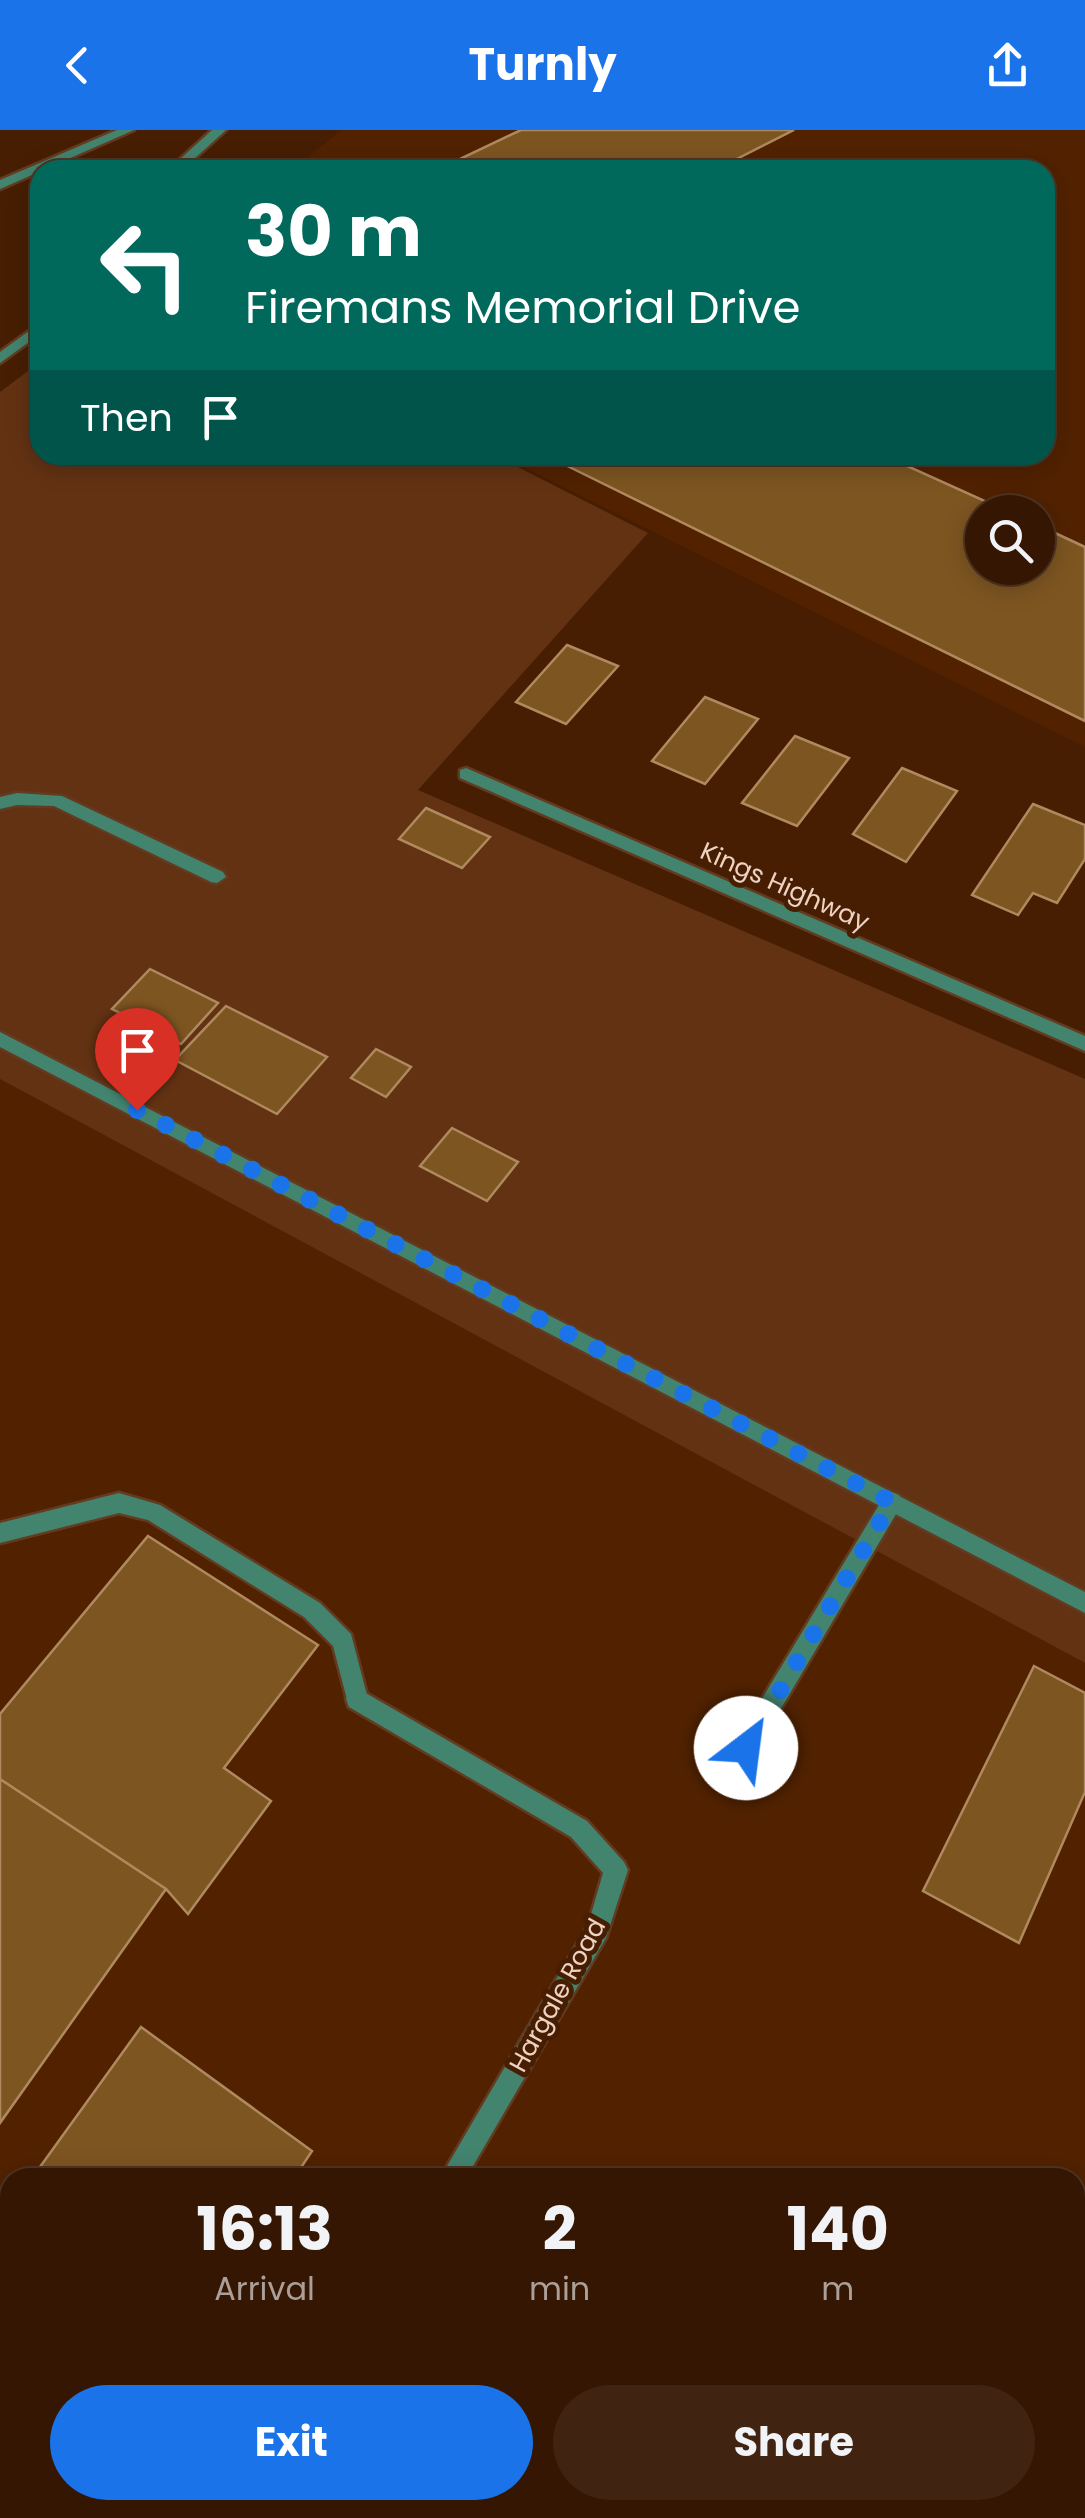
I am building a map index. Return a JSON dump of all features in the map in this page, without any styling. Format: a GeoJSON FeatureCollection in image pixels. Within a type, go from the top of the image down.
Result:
{"type":"FeatureCollection","features":[{"type":"Feature","properties":{"kind":"street"},"geometry":{"type":"LineString","coordinates":[[59,160],[128,130]]}},
{"type":"Feature","properties":{"kind":"street"},"geometry":{"type":"LineString","coordinates":[[186,160],[220,130]]}},
{"type":"Feature","properties":{"kind":"street"},"geometry":{"type":"LineString","coordinates":[[0,186],[30,173]]}},
{"type":"Feature","properties":{"kind":"street"},"geometry":{"type":"LineString","coordinates":[[0,359],[30,335]]}},
{"type":"Feature","properties":{"kind":"street","name":"Kings Highway"},"geometry":{"type":"LineString","coordinates":[[466,774],[1085,1044]]}},
{"type":"Feature","properties":{"kind":"street"},"geometry":{"type":"LineString","coordinates":[[0,804],[17,799],[56,800],[217,878]]}},
{"type":"Feature","properties":{"kind":"street"},"geometry":{"type":"LineString","coordinates":[[0,1039],[1085,1603]]}},
{"type":"Feature","properties":{"kind":"street"},"geometry":{"type":"LineString","coordinates":[[746,1748],[892,1502]]}},
{"type":"Feature","properties":{"kind":"street","name":"Hargale Road"},"geometry":{"type":"LineString","coordinates":[[0,1533],[120,1504],[152,1512],[312,1610],[343,1641],[357,1698],[579,1829],[616,1870],[598,1930],[458,2168]]}},
{"type":"Feature","properties":{"kind":"shaded area"},"geometry":{"type":"Polygon","coordinates":[[[341,130],[1085,130],[1085,747],[519,465],[1055,465],[1055,160],[304,160],[341,130]]]}},
{"type":"Feature","properties":{"kind":"shaded area"},"geometry":{"type":"Polygon","coordinates":[[[30,370],[30,465],[514,465],[648,533],[418,790],[1085,1079],[1085,1663],[0,1079],[0,392],[30,370]]]}},
{"type":"Feature","properties":{"kind":"shaded area"},"geometry":{"type":"Polygon","coordinates":[[[0,1079],[1085,1663],[1085,2168],[0,2168],[0,1079]]]}},
{"type":"Feature","properties":{"kind":"building"},"geometry":{"type":"Polygon","coordinates":[[[521,130],[794,130],[735,160],[458,160],[521,130]]]}},
{"type":"Feature","properties":{"kind":"building"},"geometry":{"type":"Polygon","coordinates":[[[565,465],[905,465],[971,495],[965,495],[965,585],[1055,585],[1055,533],[1085,547],[1085,721],[565,465]]]}},
{"type":"Feature","properties":{"kind":"building"},"geometry":{"type":"Polygon","coordinates":[[[567,645],[618,666],[566,724],[516,702],[567,645]]]}},
{"type":"Feature","properties":{"kind":"building"},"geometry":{"type":"Polygon","coordinates":[[[705,697],[758,719],[705,784],[652,761],[705,697]]]}},
{"type":"Feature","properties":{"kind":"building"},"geometry":{"type":"Polygon","coordinates":[[[795,736],[849,758],[797,826],[742,803],[795,736]]]}},
{"type":"Feature","properties":{"kind":"building"},"geometry":{"type":"Polygon","coordinates":[[[902,768],[957,791],[906,862],[853,834],[902,768]]]}},
{"type":"Feature","properties":{"kind":"building"},"geometry":{"type":"Polygon","coordinates":[[[1033,804],[1085,825],[1085,859],[1057,903],[1033,893],[1018,915],[972,895],[1033,804]]]}},
{"type":"Feature","properties":{"kind":"building"},"geometry":{"type":"Polygon","coordinates":[[[426,808],[490,837],[462,868],[399,839],[426,808]]]}},
{"type":"Feature","properties":{"kind":"building"},"geometry":{"type":"Polygon","coordinates":[[[150,969],[218,1003],[181,1044],[112,1009],[150,969]]]}},
{"type":"Feature","properties":{"kind":"building"},"geometry":{"type":"Polygon","coordinates":[[[226,1006],[327,1057],[277,1114],[175,1060],[226,1006]]]}},
{"type":"Feature","properties":{"kind":"building"},"geometry":{"type":"Polygon","coordinates":[[[376,1049],[411,1067],[386,1097],[351,1078],[376,1049]]]}},
{"type":"Feature","properties":{"kind":"building"},"geometry":{"type":"Polygon","coordinates":[[[452,1128],[518,1162],[487,1201],[420,1166],[452,1128]]]}},
{"type":"Feature","properties":{"kind":"building"},"geometry":{"type":"Polygon","coordinates":[[[148,1536],[318,1645],[224,1768],[271,1801],[188,1914],[166,1889],[0,1779],[0,1714],[148,1536]]]}},
{"type":"Feature","properties":{"kind":"building"},"geometry":{"type":"Polygon","coordinates":[[[1034,1666],[1085,1693],[1085,1792],[1019,1943],[923,1891],[1034,1666]]]}},
{"type":"Feature","properties":{"kind":"building"},"geometry":{"type":"Polygon","coordinates":[[[0,1779],[166,1889],[0,2123],[0,1779]]]}},
{"type":"Feature","properties":{"kind":"building"},"geometry":{"type":"Polygon","coordinates":[[[141,2027],[312,2151],[301,2168],[39,2168],[141,2027]]]}},
{"type":"Feature","properties":{"kind":"route"},"geometry":{"type":"LineString","coordinates":[[137,1110],[892,1502],[746,1748]]}}]}
